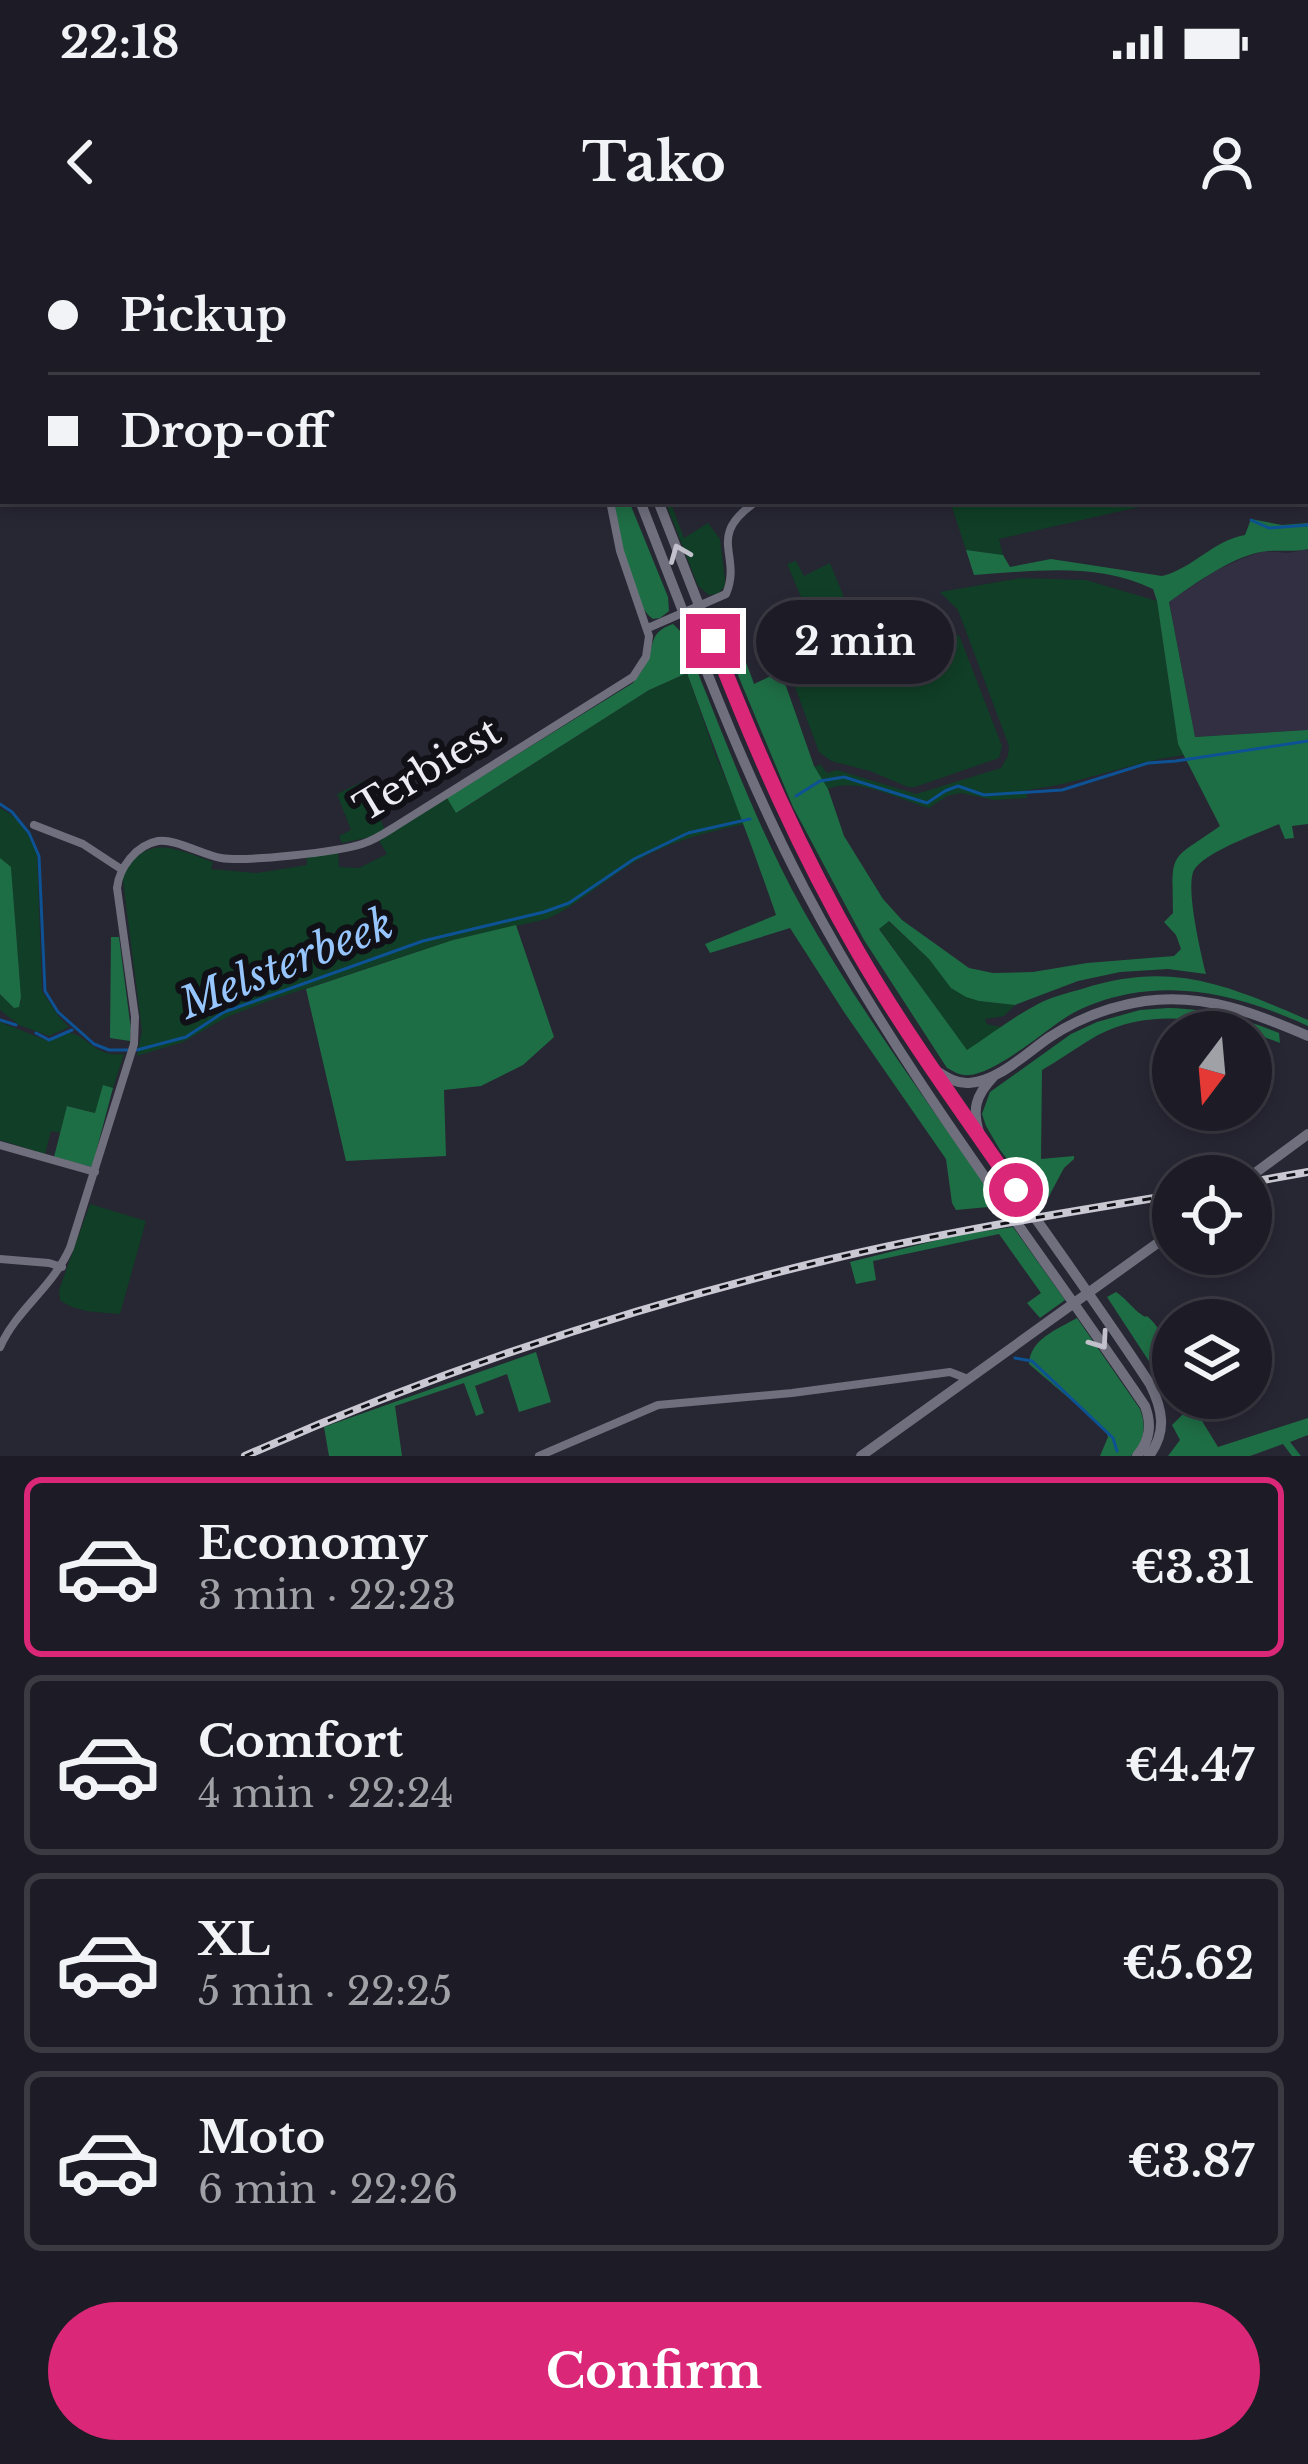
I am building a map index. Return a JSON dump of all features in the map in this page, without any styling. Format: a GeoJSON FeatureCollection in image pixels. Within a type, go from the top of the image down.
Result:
{"type":"FeatureCollection","features":[{"type":"Feature","properties":{"kind":"main road"},"geometry":{"type":"LineString","coordinates":[[641,504],[766,812],[866,995],[1150,1419],[1147,1442],[1137,1456]]}},
{"type":"Feature","properties":{"kind":"main road"},"geometry":{"type":"LineString","coordinates":[[659,504],[742,716],[797,839],[860,956],[936,1078],[1150,1384],[1162,1414],[1161,1431],[1149,1456]]}},
{"type":"Feature","properties":{"kind":"main road"},"geometry":{"type":"LineString","coordinates":[[932,1068],[965,1084],[996,1074],[1079,1021],[1114,1007],[1152,1000],[1196,1000],[1234,1007],[1308,1036]]}},
{"type":"Feature","properties":{"kind":"main road"},"geometry":{"type":"LineString","coordinates":[[982,1139],[976,1100],[996,1074]]}},
{"type":"Feature","properties":{"kind":"main road"},"geometry":{"type":"LineString","coordinates":[[1272,1161],[1308,1134]]}},
{"type":"Feature","properties":{"kind":"main road"},"geometry":{"type":"LineString","coordinates":[[861,1456],[1152,1247]]}},
{"type":"Feature","properties":{"kind":"main road"},"geometry":{"type":"LineString","coordinates":[[878,1444],[887,1456]]}},
{"type":"Feature","properties":{"kind":"street"},"geometry":{"type":"LineString","coordinates":[[611,504],[620,551],[648,628],[726,594],[730,528],[752,504]]}},
{"type":"Feature","properties":{"kind":"street","name":"Terbiest"},"geometry":{"type":"LineString","coordinates":[[121,869],[157,841],[232,860],[338,849],[376,839],[633,677],[646,657],[648,628]]}},
{"type":"Feature","properties":{"kind":"street"},"geometry":{"type":"LineString","coordinates":[[0,1347],[11,1326],[62,1267],[134,1044],[135,1017],[117,888],[121,869],[82,844],[34,825]]}},
{"type":"Feature","properties":{"kind":"street"},"geometry":{"type":"LineString","coordinates":[[0,1145],[95,1172]]}},
{"type":"Feature","properties":{"kind":"street"},"geometry":{"type":"LineString","coordinates":[[0,1259],[62,1267]]}},
{"type":"Feature","properties":{"kind":"street"},"geometry":{"type":"LineString","coordinates":[[539,1456],[658,1405],[950,1372],[968,1379]]}},
{"type":"Feature","properties":{"kind":"shaded area"},"geometry":{"type":"Polygon","coordinates":[[[1308,549],[1308,730],[1195,737],[1169,601],[1241,559],[1264,551],[1308,549]]]}},
{"type":"Feature","properties":{"kind":"green space"},"geometry":{"type":"Polygon","coordinates":[[[615,504],[630,504],[668,597],[669,611],[660,618],[653,619],[645,611],[627,565],[615,504]]]}},
{"type":"Feature","properties":{"kind":"green space"},"geometry":{"type":"Polygon","coordinates":[[[666,504],[671,504],[684,538],[708,523],[720,539],[725,586],[709,595],[698,586],[666,504]]]}},
{"type":"Feature","properties":{"kind":"green space"},"geometry":{"type":"Polygon","coordinates":[[[951,504],[1152,504],[999,539],[1003,555],[966,550],[951,504]]]}},
{"type":"Feature","properties":{"kind":"green space"},"geometry":{"type":"Polygon","coordinates":[[[1251,519],[1282,525],[1308,523],[1308,549],[1243,557],[1169,602],[1195,737],[1308,730],[1308,824],[1292,826],[1294,838],[1285,839],[1279,824],[1220,850],[1194,870],[1193,905],[1206,974],[1168,969],[1120,972],[1078,981],[1015,1005],[979,1001],[951,988],[889,921],[879,929],[967,1050],[1048,999],[1143,977],[1198,980],[1224,987],[1308,1020],[1308,1026],[1221,996],[1152,991],[1082,1008],[975,1074],[947,1068],[864,940],[793,807],[720,632],[726,631],[736,643],[754,684],[775,674],[786,686],[844,836],[883,899],[902,920],[969,968],[1033,972],[1174,956],[1181,949],[1164,922],[1173,913],[1174,867],[1182,852],[1220,826],[1178,744],[1153,589],[1087,572],[974,575],[966,550],[1003,555],[1010,567],[1051,559],[1162,576],[1245,535],[1251,519]]]}},
{"type":"Feature","properties":{"kind":"green space"},"geometry":{"type":"Polygon","coordinates":[[[796,561],[804,576],[830,563],[853,619],[816,632],[787,564],[796,561]]]}},
{"type":"Feature","properties":{"kind":"green space"},"geometry":{"type":"Polygon","coordinates":[[[1021,578],[1086,580],[1157,601],[1178,744],[1184,755],[1027,790],[1027,798],[994,800],[961,793],[929,808],[865,787],[828,789],[814,767],[820,764],[827,773],[837,770],[916,794],[1001,768],[1009,746],[958,610],[940,592],[1021,578]]]}},
{"type":"Feature","properties":{"kind":"green space"},"geometry":{"type":"Polygon","coordinates":[[[673,624],[681,632],[752,806],[802,908],[872,1022],[999,1206],[956,1210],[946,1159],[790,928],[710,953],[705,944],[776,915],[687,673],[649,690],[456,813],[447,798],[633,683],[656,636],[673,624]]]}},
{"type":"Feature","properties":{"kind":"green space"},"geometry":{"type":"Polygon","coordinates":[[[959,635],[1002,746],[999,758],[908,787],[831,761],[819,752],[795,687],[959,635]]]}},
{"type":"Feature","properties":{"kind":"green space"},"geometry":{"type":"Polygon","coordinates":[[[687,673],[745,824],[656,851],[547,919],[453,940],[268,1001],[183,1042],[137,1056],[142,1031],[122,873],[143,853],[175,849],[213,862],[211,869],[257,873],[307,865],[306,855],[338,852],[339,867],[359,868],[387,854],[379,841],[447,798],[457,813],[649,690],[687,673]]]}},
{"type":"Feature","properties":{"kind":"green space"},"geometry":{"type":"Polygon","coordinates":[[[364,781],[385,830],[342,843],[339,836],[351,830],[337,794],[364,781]]]}},
{"type":"Feature","properties":{"kind":"green space"},"geometry":{"type":"Polygon","coordinates":[[[0,808],[22,826],[37,852],[42,991],[69,1027],[49,1036],[19,1025],[0,1010],[0,994],[14,1008],[21,997],[11,868],[0,858],[0,808]]]}},
{"type":"Feature","properties":{"kind":"green space"},"geometry":{"type":"Polygon","coordinates":[[[0,858],[11,867],[21,997],[19,1007],[14,1008],[0,994],[0,858]]]}},
{"type":"Feature","properties":{"kind":"green space"},"geometry":{"type":"Polygon","coordinates":[[[888,921],[951,987],[979,1001],[1015,1005],[1004,1016],[985,1019],[1001,1027],[967,1051],[879,928],[888,921]]]}},
{"type":"Feature","properties":{"kind":"green space"},"geometry":{"type":"Polygon","coordinates":[[[516,925],[554,1037],[523,1065],[481,1086],[444,1090],[446,1156],[346,1161],[306,989],[453,940],[516,925]]]}},
{"type":"Feature","properties":{"kind":"green space"},"geometry":{"type":"Polygon","coordinates":[[[111,937],[119,937],[130,1041],[110,1038],[111,937]]]}},
{"type":"Feature","properties":{"kind":"green space"},"geometry":{"type":"Polygon","coordinates":[[[1140,1010],[1200,1011],[1152,1011],[1152,1020],[1098,1035],[1042,1070],[1041,1159],[1074,1159],[1048,1198],[1039,1201],[986,1126],[982,1114],[990,1092],[1071,1034],[1140,1010]]]}},
{"type":"Feature","properties":{"kind":"green space"},"geometry":{"type":"Polygon","coordinates":[[[0,1022],[48,1041],[74,1034],[105,1052],[124,1054],[113,1088],[103,1086],[96,1113],[68,1106],[60,1133],[51,1131],[45,1154],[0,1140],[0,1022]]]}},
{"type":"Feature","properties":{"kind":"green space"},"geometry":{"type":"Polygon","coordinates":[[[103,1085],[113,1088],[92,1167],[54,1157],[67,1106],[95,1113],[103,1085]]]}},
{"type":"Feature","properties":{"kind":"green space"},"geometry":{"type":"Polygon","coordinates":[[[90,1204],[146,1221],[120,1314],[81,1310],[60,1300],[59,1290],[90,1204]]]}},
{"type":"Feature","properties":{"kind":"green space"},"geometry":{"type":"Polygon","coordinates":[[[1013,1227],[1065,1300],[1040,1318],[1027,1303],[1041,1293],[999,1234],[873,1261],[876,1280],[856,1284],[850,1262],[958,1235],[1013,1227]]]}},
{"type":"Feature","properties":{"kind":"green space"},"geometry":{"type":"Polygon","coordinates":[[[1116,1292],[1152,1322],[1152,1366],[1107,1297],[1116,1292]]]}},
{"type":"Feature","properties":{"kind":"green space"},"geometry":{"type":"Polygon","coordinates":[[[1077,1318],[1140,1409],[1143,1434],[1131,1456],[1100,1456],[1108,1437],[1105,1429],[1029,1364],[1040,1341],[1077,1318]]]}},
{"type":"Feature","properties":{"kind":"green space"},"geometry":{"type":"Polygon","coordinates":[[[536,1352],[551,1402],[519,1412],[507,1374],[475,1386],[484,1413],[476,1416],[464,1383],[395,1406],[402,1456],[329,1456],[324,1427],[536,1352]]]}},
{"type":"Feature","properties":{"kind":"green space"},"geometry":{"type":"Polygon","coordinates":[[[1308,1418],[1308,1435],[1290,1442],[1301,1456],[1292,1456],[1283,1444],[1250,1456],[1168,1456],[1180,1440],[1172,1425],[1178,1419],[1201,1419],[1218,1447],[1308,1418]]]}},
{"type":"Feature","properties":{"kind":"waterway"},"geometry":{"type":"LineString","coordinates":[[1251,520],[1269,528],[1308,525]]}},
{"type":"Feature","properties":{"kind":"waterway","name":"Melsterbeek"},"geometry":{"type":"LineString","coordinates":[[796,796],[820,781],[844,777],[927,803],[958,786],[984,795],[1062,790],[1148,763],[1308,741]]}},
{"type":"Feature","properties":{"kind":"waterway","name":"Melsterbeek"},"geometry":{"type":"LineString","coordinates":[[0,804],[29,833],[39,856],[45,991],[58,1012],[94,1044],[128,1050]]}},
{"type":"Feature","properties":{"kind":"waterway","name":"Melsterbeek"},"geometry":{"type":"LineString","coordinates":[[137,1050],[186,1037],[224,1012],[423,941],[569,903],[634,859],[688,833],[750,819]]}},
{"type":"Feature","properties":{"kind":"waterway"},"geometry":{"type":"LineString","coordinates":[[0,1020],[16,1025]]}},
{"type":"Feature","properties":{"kind":"waterway"},"geometry":{"type":"LineString","coordinates":[[36,1033],[49,1040],[72,1030]]}},
{"type":"Feature","properties":{"kind":"waterway"},"geometry":{"type":"LineString","coordinates":[[1015,1358],[1032,1361],[1113,1438],[1117,1451]]}},
{"type":"Feature","properties":{"kind":"railway"},"geometry":{"type":"LineString","coordinates":[[1272,1178],[1308,1172]]}},
{"type":"Feature","properties":{"kind":"railway"},"geometry":{"type":"LineString","coordinates":[[245,1456],[457,1371],[675,1300],[910,1242],[1152,1198]]}},
{"type":"Feature","properties":{"kind":"route"},"geometry":{"type":"LineString","coordinates":[[713,641],[788,820],[826,896],[936,1078],[1016,1190]]}}]}
